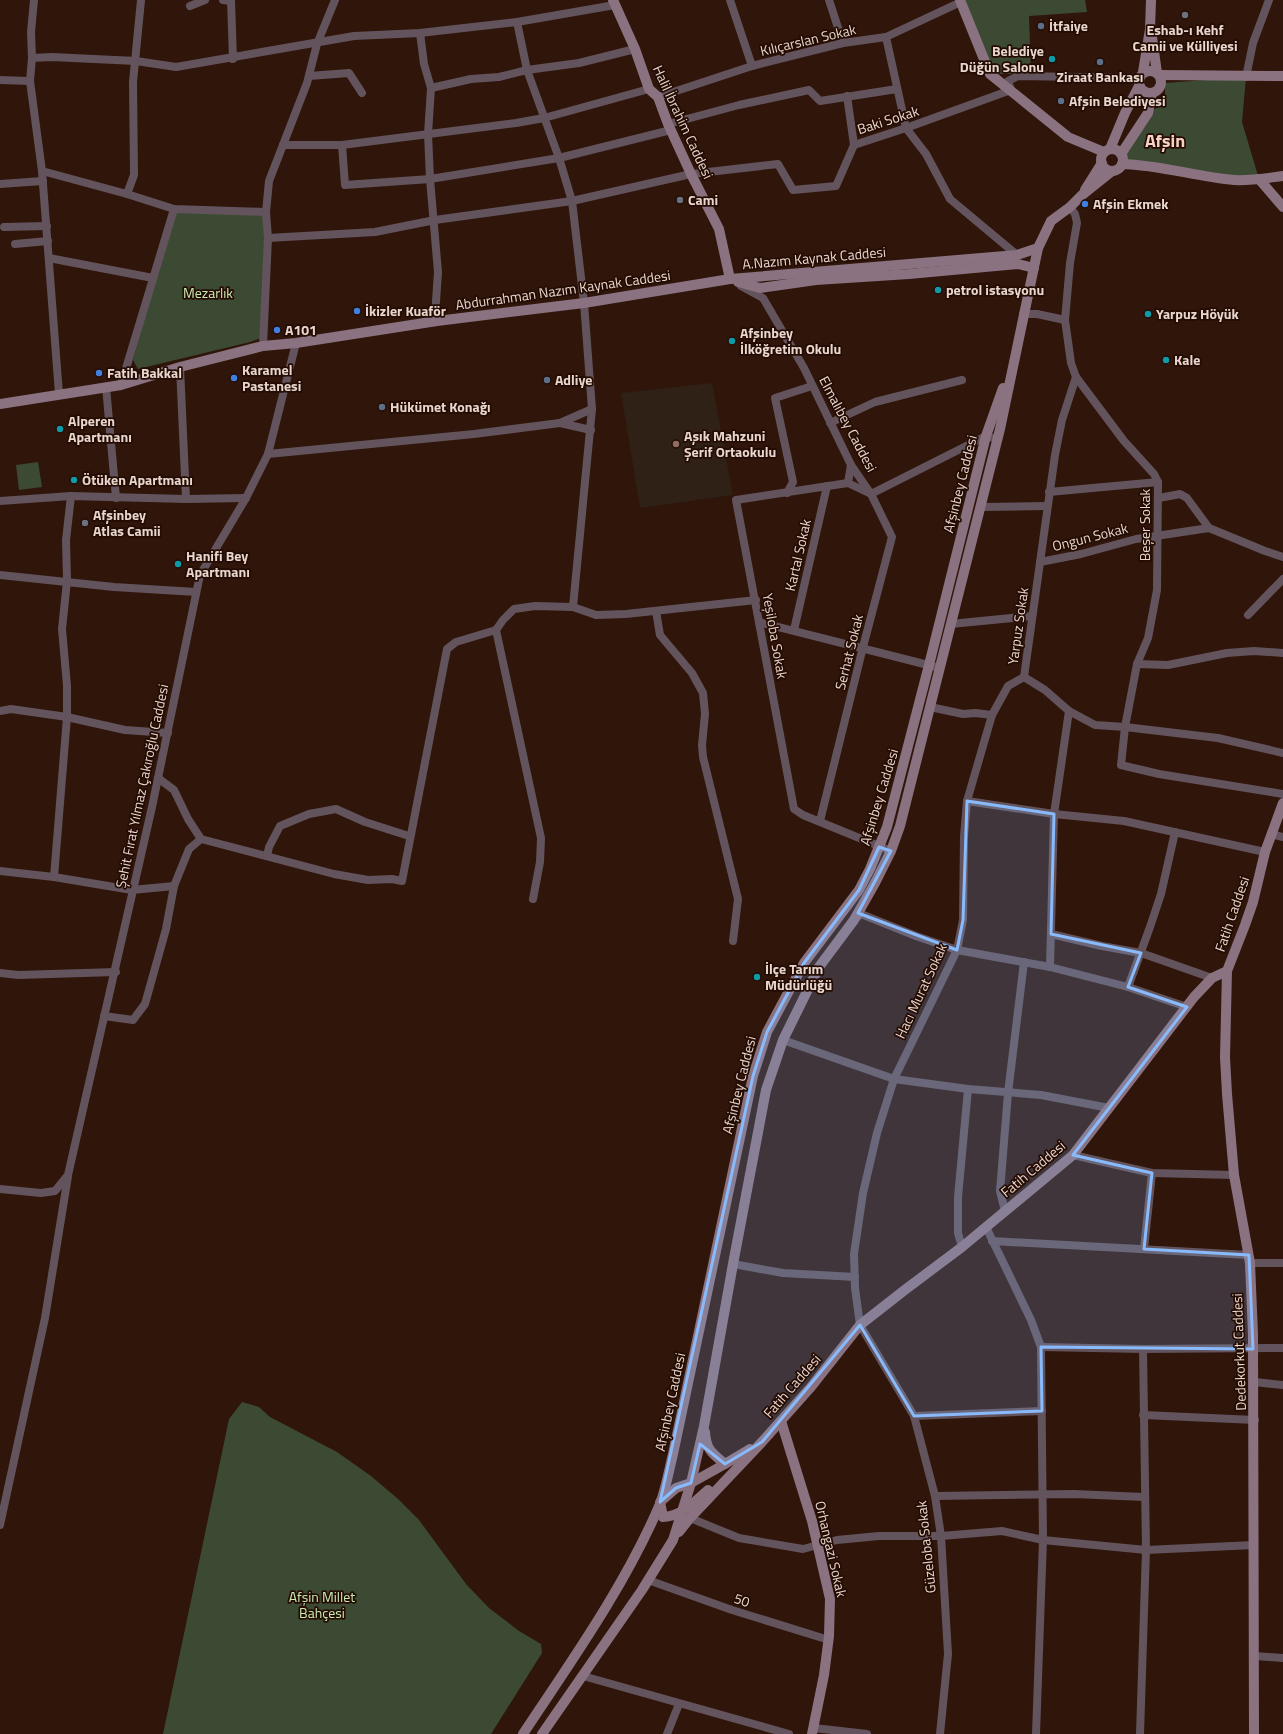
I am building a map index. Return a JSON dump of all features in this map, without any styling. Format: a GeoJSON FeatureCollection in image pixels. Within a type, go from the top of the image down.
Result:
{"type":"FeatureCollection","features":[{"type":"Feature","properties":{"kind":"street"},"geometry":{"type":"LineString","coordinates":[[34,0],[31,32],[32,58],[30,81],[43,181],[59,394]]}},
{"type":"Feature","properties":{"kind":"street"},"geometry":{"type":"LineString","coordinates":[[127,194],[134,175],[133,82],[141,0]]}},
{"type":"Feature","properties":{"kind":"street"},"geometry":{"type":"LineString","coordinates":[[190,6],[205,0]]}},
{"type":"Feature","properties":{"kind":"street"},"geometry":{"type":"LineString","coordinates":[[229,0],[233,58]]}},
{"type":"Feature","properties":{"kind":"street"},"geometry":{"type":"LineString","coordinates":[[263,346],[268,238],[266,212],[268,181],[309,76],[317,44],[335,0]]}},
{"type":"Feature","properties":{"kind":"street"},"geometry":{"type":"LineString","coordinates":[[730,0],[752,66]]}},
{"type":"Feature","properties":{"kind":"street"},"geometry":{"type":"LineString","coordinates":[[829,0],[843,43]]}},
{"type":"Feature","properties":{"kind":"street"},"geometry":{"type":"LineString","coordinates":[[1082,195],[1102,163],[1102,156],[1107,151],[1140,79],[1150,29],[1151,0]]}},
{"type":"Feature","properties":{"kind":"street"},"geometry":{"type":"LineString","coordinates":[[1246,76],[1253,43],[1269,0]]}},
{"type":"Feature","properties":{"kind":"street"},"geometry":{"type":"LineString","coordinates":[[960,1],[990,74],[1068,137],[1107,151],[1116,149],[1123,157],[1122,164],[1118,169],[1112,171],[1082,195]]}},
{"type":"Feature","properties":{"kind":"street","name":"Kılıçarslan Sokak"},"geometry":{"type":"LineString","coordinates":[[658,97],[752,66],[843,43],[886,37],[960,1]]}},
{"type":"Feature","properties":{"kind":"street"},"geometry":{"type":"LineString","coordinates":[[32,58],[52,57],[136,61],[176,67],[317,44],[354,36],[420,33],[517,22],[614,3]]}},
{"type":"Feature","properties":{"kind":"street","name":"Halil İbrahim Caddesi"},"geometry":{"type":"LineString","coordinates":[[614,3],[635,49],[649,89],[658,97],[691,174],[719,228],[730,279]]}},
{"type":"Feature","properties":{"kind":"street"},"geometry":{"type":"LineString","coordinates":[[517,22],[527,70],[559,158],[572,201],[584,303],[592,409],[574,607]]}},
{"type":"Feature","properties":{"kind":"street"},"geometry":{"type":"LineString","coordinates":[[1140,79],[1144,92],[1152,93],[1159,89],[1160,86],[1150,29]]}},
{"type":"Feature","properties":{"kind":"street"},"geometry":{"type":"LineString","coordinates":[[420,33],[424,64],[431,88],[428,134],[430,179],[435,220],[438,272],[435,316],[437,321]]}},
{"type":"Feature","properties":{"kind":"street"},"geometry":{"type":"LineString","coordinates":[[886,37],[906,128],[926,154],[950,199],[1018,255]]}},
{"type":"Feature","properties":{"kind":"street"},"geometry":{"type":"LineString","coordinates":[[431,88],[471,79],[499,77],[527,70],[579,63],[635,49]]}},
{"type":"Feature","properties":{"kind":"street"},"geometry":{"type":"LineString","coordinates":[[1011,90],[1008,81],[1018,76],[1140,79],[1150,70],[1158,74],[1283,76]]}},
{"type":"Feature","properties":{"kind":"street"},"geometry":{"type":"LineString","coordinates":[[309,76],[349,73],[362,93]]}},
{"type":"Feature","properties":{"kind":"street"},"geometry":{"type":"LineString","coordinates":[[0,80],[30,81]]}},
{"type":"Feature","properties":{"kind":"street"},"geometry":{"type":"LineString","coordinates":[[283,145],[342,144],[467,130],[544,118],[649,89]]}},
{"type":"Feature","properties":{"kind":"street"},"geometry":{"type":"LineString","coordinates":[[342,144],[346,185],[430,179],[559,158],[670,127],[739,105],[809,90],[820,101],[897,89]]}},
{"type":"Feature","properties":{"kind":"street","name":"Baki Sokak"},"geometry":{"type":"LineString","coordinates":[[691,174],[778,164],[793,190],[836,186],[854,145],[1011,90]]}},
{"type":"Feature","properties":{"kind":"street"},"geometry":{"type":"LineString","coordinates":[[1121,154],[1148,113],[1152,93]]}},
{"type":"Feature","properties":{"kind":"street"},"geometry":{"type":"LineString","coordinates":[[847,96],[854,145]]}},
{"type":"Feature","properties":{"kind":"street"},"geometry":{"type":"LineString","coordinates":[[1102,163],[1106,168],[1112,171]]}},
{"type":"Feature","properties":{"kind":"street"},"geometry":{"type":"LineString","coordinates":[[1122,164],[1144,164],[1235,180],[1259,180],[1283,176]]}},
{"type":"Feature","properties":{"kind":"street"},"geometry":{"type":"LineString","coordinates":[[42,171],[127,194],[174,209],[266,212]]}},
{"type":"Feature","properties":{"kind":"street"},"geometry":{"type":"LineString","coordinates":[[268,238],[375,232],[435,220],[572,201],[691,174]]}},
{"type":"Feature","properties":{"kind":"street"},"geometry":{"type":"LineString","coordinates":[[1259,180],[1283,207]]}},
{"type":"Feature","properties":{"kind":"street"},"geometry":{"type":"LineString","coordinates":[[0,184],[43,181]]}},
{"type":"Feature","properties":{"kind":"street","name":"Afşinbey Caddesi"},"geometry":{"type":"LineString","coordinates":[[543,1734],[648,1580],[687,1515],[766,1090],[783,1040],[819,967],[854,920],[891,851],[900,826],[997,439],[1038,248],[1051,221],[1070,208],[1082,195]]}},
{"type":"Feature","properties":{"kind":"street","name":"Beşer Sokak"},"geometry":{"type":"LineString","coordinates":[[1070,208],[1075,214],[1077,223],[1070,263],[1065,320],[1071,363],[1076,377],[1116,432],[1137,457],[1154,474],[1158,482],[1157,590],[1148,638],[1137,664],[1125,727],[1120,765],[1159,774],[1283,794]]}},
{"type":"Feature","properties":{"kind":"street"},"geometry":{"type":"LineString","coordinates":[[121,385],[174,209]]}},
{"type":"Feature","properties":{"kind":"street"},"geometry":{"type":"LineString","coordinates":[[4,227],[47,226]]}},
{"type":"Feature","properties":{"kind":"street"},"geometry":{"type":"LineString","coordinates":[[14,244],[48,241]]}},
{"type":"Feature","properties":{"kind":"street","name":"A.Nazım Kaynak Caddesi"},"geometry":{"type":"LineString","coordinates":[[730,279],[1018,255],[1038,248]]}},
{"type":"Feature","properties":{"kind":"street"},"geometry":{"type":"LineString","coordinates":[[49,258],[154,278]]}},
{"type":"Feature","properties":{"kind":"street","name":"A.Nazım Kaynak Caddesi"},"geometry":{"type":"LineString","coordinates":[[730,279],[760,288],[816,280],[909,274],[1018,264],[1034,268]]}},
{"type":"Feature","properties":{"kind":"street","name":"Abdurrahman Nazım Kaynak Caddesi"},"geometry":{"type":"LineString","coordinates":[[0,404],[121,385],[180,366],[263,346],[296,343],[437,321],[584,303],[730,279]]}},
{"type":"Feature","properties":{"kind":"street","name":"Elmalıbey Caddesi"},"geometry":{"type":"LineString","coordinates":[[730,279],[763,298],[804,368],[852,465],[871,494],[986,436]]}},
{"type":"Feature","properties":{"kind":"street"},"geometry":{"type":"LineString","coordinates":[[1023,314],[1037,314],[1065,320]]}},
{"type":"Feature","properties":{"kind":"street","name":"Şehit Fırat Yılmaz Çakıroğlu Caddesi"},"geometry":{"type":"LineString","coordinates":[[0,1189],[41,1193],[55,1191],[68,1175],[104,1016],[116,972],[132,890],[168,733],[200,575],[246,498],[268,454],[296,343]]}},
{"type":"Feature","properties":{"kind":"street","name":"Afşinbey Caddesi"},"geometry":{"type":"LineString","coordinates":[[523,1734],[588,1637],[635,1558],[660,1502],[675,1446],[753,1076],[767,1032],[804,963],[859,890],[880,847],[887,827],[929,665],[986,436],[1016,352]]}},
{"type":"Feature","properties":{"kind":"street"},"geometry":{"type":"LineString","coordinates":[[180,366],[186,499]]}},
{"type":"Feature","properties":{"kind":"street","name":"Yarpuz Sokak"},"geometry":{"type":"LineString","coordinates":[[1076,377],[1062,420],[1049,492],[1024,677],[1045,690],[1069,711],[1095,725],[1218,738],[1283,753]]}},
{"type":"Feature","properties":{"kind":"street"},"geometry":{"type":"LineString","coordinates":[[830,423],[875,402],[962,380]]}},
{"type":"Feature","properties":{"kind":"street"},"geometry":{"type":"LineString","coordinates":[[787,493],[793,482],[775,398],[812,386]]}},
{"type":"Feature","properties":{"kind":"street"},"geometry":{"type":"LineString","coordinates":[[106,387],[116,498]]}},
{"type":"Feature","properties":{"kind":"street"},"geometry":{"type":"LineString","coordinates":[[268,454],[474,434],[560,423],[592,409]]}},
{"type":"Feature","properties":{"kind":"street"},"geometry":{"type":"LineString","coordinates":[[560,423],[591,430]]}},
{"type":"Feature","properties":{"kind":"street"},"geometry":{"type":"LineString","coordinates":[[986,436],[997,439]]}},
{"type":"Feature","properties":{"kind":"street"},"geometry":{"type":"LineString","coordinates":[[852,465],[848,483],[871,494]]}},
{"type":"Feature","properties":{"kind":"street"},"geometry":{"type":"LineString","coordinates":[[1049,492],[1158,482]]}},
{"type":"Feature","properties":{"kind":"street","name":"Yeşiloba Sokak"},"geometry":{"type":"LineString","coordinates":[[848,483],[736,500],[756,600],[758,622],[794,809],[891,851]]}},
{"type":"Feature","properties":{"kind":"street","name":"Kartal Sokak"},"geometry":{"type":"LineString","coordinates":[[794,630],[827,486]]}},
{"type":"Feature","properties":{"kind":"street","name":"Serhat Sokak"},"geometry":{"type":"LineString","coordinates":[[820,820],[892,537],[871,494]]}},
{"type":"Feature","properties":{"kind":"street"},"geometry":{"type":"LineString","coordinates":[[1159,498],[1180,494],[1187,498],[1209,528],[1283,557]]}},
{"type":"Feature","properties":{"kind":"street"},"geometry":{"type":"LineString","coordinates":[[0,501],[71,496],[186,499],[246,498]]}},
{"type":"Feature","properties":{"kind":"street"},"geometry":{"type":"LineString","coordinates":[[54,877],[67,717],[67,686],[62,629],[67,581],[66,540],[71,496]]}},
{"type":"Feature","properties":{"kind":"street"},"geometry":{"type":"LineString","coordinates":[[980,506],[1047,506]]}},
{"type":"Feature","properties":{"kind":"street","name":"Ongun Sokak"},"geometry":{"type":"LineString","coordinates":[[1040,562],[1082,554],[1136,539],[1158,537],[1209,528]]}},
{"type":"Feature","properties":{"kind":"street"},"geometry":{"type":"LineString","coordinates":[[0,575],[114,587],[196,592]]}},
{"type":"Feature","properties":{"kind":"street"},"geometry":{"type":"LineString","coordinates":[[1248,615],[1283,579]]}},
{"type":"Feature","properties":{"kind":"street"},"geometry":{"type":"LineString","coordinates":[[158,778],[174,790],[188,819],[201,839],[334,874],[368,880],[392,879],[402,881],[447,649],[456,642],[496,630],[514,609],[535,606],[574,607],[596,615],[656,611],[756,600]]}},
{"type":"Feature","properties":{"kind":"street"},"geometry":{"type":"LineString","coordinates":[[656,611],[660,635],[692,673],[703,693],[705,714],[702,745],[703,757],[738,899],[733,941]]}},
{"type":"Feature","properties":{"kind":"street"},"geometry":{"type":"LineString","coordinates":[[951,624],[1032,616]]}},
{"type":"Feature","properties":{"kind":"street"},"geometry":{"type":"LineString","coordinates":[[758,622],[863,647],[940,668]]}},
{"type":"Feature","properties":{"kind":"street"},"geometry":{"type":"LineString","coordinates":[[496,630],[541,838],[540,862],[533,899]]}},
{"type":"Feature","properties":{"kind":"street"},"geometry":{"type":"LineString","coordinates":[[1137,664],[1168,665],[1227,654],[1254,651],[1283,653]]}},
{"type":"Feature","properties":{"kind":"street","name":"Hacı Murat Sokak"},"geometry":{"type":"LineString","coordinates":[[860,1325],[854,1277],[854,1254],[863,1193],[877,1133],[894,1079],[957,950],[963,920],[964,836],[968,801],[992,715],[1008,686],[1024,677]]}},
{"type":"Feature","properties":{"kind":"street"},"geometry":{"type":"LineString","coordinates":[[930,707],[963,714],[975,713],[992,715]]}},
{"type":"Feature","properties":{"kind":"street"},"geometry":{"type":"LineString","coordinates":[[0,710],[12,709],[67,717],[125,730],[168,733]]}},
{"type":"Feature","properties":{"kind":"street"},"geometry":{"type":"LineString","coordinates":[[1050,967],[1054,814],[1069,711]]}},
{"type":"Feature","properties":{"kind":"street"},"geometry":{"type":"LineString","coordinates":[[968,801],[1054,814],[1124,821],[1265,852]]}},
{"type":"Feature","properties":{"kind":"street","name":"Fatih Caddesi"},"geometry":{"type":"LineString","coordinates":[[687,1515],[762,1442],[811,1387],[860,1325],[962,1247],[1073,1155],[1187,1007],[1212,978],[1227,971],[1241,938],[1253,902],[1265,852],[1283,803]]}},
{"type":"Feature","properties":{"kind":"street"},"geometry":{"type":"LineString","coordinates":[[267,856],[269,847],[280,826],[309,814],[336,809],[365,822],[410,836]]}},
{"type":"Feature","properties":{"kind":"street"},"geometry":{"type":"LineString","coordinates":[[1128,987],[1160,894],[1175,832]]}},
{"type":"Feature","properties":{"kind":"street"},"geometry":{"type":"LineString","coordinates":[[1271,834],[1283,838]]}},
{"type":"Feature","properties":{"kind":"street"},"geometry":{"type":"LineString","coordinates":[[104,1016],[133,1020],[145,1004],[166,928],[174,886],[189,849],[201,839]]}},
{"type":"Feature","properties":{"kind":"street"},"geometry":{"type":"LineString","coordinates":[[0,870],[132,890],[174,886]]}},
{"type":"Feature","properties":{"kind":"street"},"geometry":{"type":"LineString","coordinates":[[854,920],[861,914],[916,936],[957,950],[1050,967],[1128,987],[1187,1007]]}},
{"type":"Feature","properties":{"kind":"street"},"geometry":{"type":"LineString","coordinates":[[1051,934],[1140,953],[1212,978]]}},
{"type":"Feature","properties":{"kind":"street"},"geometry":{"type":"LineString","coordinates":[[1005,1211],[1000,1191],[1008,1092],[1024,962]]}},
{"type":"Feature","properties":{"kind":"street","name":"Dedekorkut Caddesi"},"geometry":{"type":"LineString","coordinates":[[1227,971],[1225,1057],[1234,1174],[1250,1259],[1255,1420],[1254,1734]]}},
{"type":"Feature","properties":{"kind":"street"},"geometry":{"type":"LineString","coordinates":[[0,973],[18,976],[116,972]]}},
{"type":"Feature","properties":{"kind":"street"},"geometry":{"type":"LineString","coordinates":[[783,1040],[894,1079],[968,1089],[1041,1095],[1109,1108]]}},
{"type":"Feature","properties":{"kind":"street"},"geometry":{"type":"LineString","coordinates":[[962,1247],[958,1233],[958,1197],[968,1089]]}},
{"type":"Feature","properties":{"kind":"street"},"geometry":{"type":"LineString","coordinates":[[1073,1155],[1152,1173],[1234,1174]]}},
{"type":"Feature","properties":{"kind":"street"},"geometry":{"type":"LineString","coordinates":[[1144,1249],[1152,1173]]}},
{"type":"Feature","properties":{"kind":"street"},"geometry":{"type":"LineString","coordinates":[[0,1525],[45,1318],[68,1175]]}},
{"type":"Feature","properties":{"kind":"street"},"geometry":{"type":"LineString","coordinates":[[986,1227],[1031,1320],[1041,1347],[1044,1540],[1036,1734]]}},
{"type":"Feature","properties":{"kind":"street"},"geometry":{"type":"LineString","coordinates":[[992,1241],[1144,1249],[1283,1263]]}},
{"type":"Feature","properties":{"kind":"street"},"geometry":{"type":"LineString","coordinates":[[733,1264],[783,1272],[854,1277]]}},
{"type":"Feature","properties":{"kind":"street","name":"Güzeloba Sokak"},"geometry":{"type":"LineString","coordinates":[[860,1325],[914,1416],[935,1496],[941,1536],[948,1654],[940,1734]]}},
{"type":"Feature","properties":{"kind":"street"},"geometry":{"type":"LineString","coordinates":[[1041,1347],[1143,1349],[1283,1348]]}},
{"type":"Feature","properties":{"kind":"street"},"geometry":{"type":"LineString","coordinates":[[1140,1734],[1146,1550],[1144,1497],[1143,1349]]}},
{"type":"Feature","properties":{"kind":"street"},"geometry":{"type":"LineString","coordinates":[[1254,1382],[1283,1385]]}},
{"type":"Feature","properties":{"kind":"street"},"geometry":{"type":"LineString","coordinates":[[914,1416],[1042,1411]]}},
{"type":"Feature","properties":{"kind":"street"},"geometry":{"type":"LineString","coordinates":[[1143,1415],[1255,1420]]}},
{"type":"Feature","properties":{"kind":"street","name":"Orhangazi Sokak"},"geometry":{"type":"LineString","coordinates":[[781,1421],[812,1521],[830,1599],[828,1640],[824,1675],[813,1731]]}},
{"type":"Feature","properties":{"kind":"street"},"geometry":{"type":"LineString","coordinates":[[704,1426],[705,1442],[710,1452],[725,1464]]}},
{"type":"Feature","properties":{"kind":"street"},"geometry":{"type":"LineString","coordinates":[[762,1442],[692,1483],[676,1488],[660,1502],[663,1517],[687,1515],[739,1538],[803,1549],[837,1540],[879,1536],[941,1536],[1002,1531],[1044,1540],[1146,1550],[1254,1545]]}},
{"type":"Feature","properties":{"kind":"street"},"geometry":{"type":"LineString","coordinates":[[935,1496],[1043,1494],[1144,1497]]}},
{"type":"Feature","properties":{"kind":"street","name":"50"},"geometry":{"type":"LineString","coordinates":[[648,1580],[732,1610],[828,1640]]}},
{"type":"Feature","properties":{"kind":"street"},"geometry":{"type":"LineString","coordinates":[[1255,1656],[1283,1658]]}},
{"type":"Feature","properties":{"kind":"street"},"geometry":{"type":"LineString","coordinates":[[583,1676],[678,1704],[789,1734]]}},
{"type":"Feature","properties":{"kind":"street"},"geometry":{"type":"LineString","coordinates":[[667,1734],[678,1704]]}},
{"type":"Feature","properties":{"kind":"street"},"geometry":{"type":"LineString","coordinates":[[813,1731],[867,1734]]}},
{"type":"Feature","properties":{"kind":"highlighted area"},"geometry":{"type":"Polygon","coordinates":[[[967,801],[1054,814],[1051,934],[1141,953],[1128,987],[1187,1007],[1073,1155],[1152,1173],[1144,1249],[1249,1255],[1253,1349],[1041,1347],[1042,1411],[914,1416],[860,1325],[762,1442],[725,1464],[700,1444],[691,1483],[676,1488],[660,1502],[753,1076],[767,1032],[804,963],[859,890],[879,847],[891,851],[858,913],[957,950],[963,920],[967,801]]]}},
{"type":"Feature","properties":{"kind":"shaded area","name":"Aşık Mahzuni Şerif Ortaokulu"},"geometry":{"type":"Polygon","coordinates":[[[712,383],[733,495],[640,508],[621,393],[712,383]]]}},
{"type":"Feature","properties":{"kind":"green space"},"geometry":{"type":"Polygon","coordinates":[[[960,0],[1085,0],[1087,12],[1029,16],[1031,74],[990,74],[960,0]]]}},
{"type":"Feature","properties":{"kind":"green space"},"geometry":{"type":"Polygon","coordinates":[[[1246,77],[1242,122],[1259,179],[1123,160],[1123,157],[1148,113],[1158,107],[1165,96],[1165,83],[1246,77]]]}},
{"type":"Feature","properties":{"kind":"green space","name":"Mezarlık"},"geometry":{"type":"Polygon","coordinates":[[[174,209],[266,212],[261,338],[138,369],[133,360],[174,209]]]}},
{"type":"Feature","properties":{"kind":"green space"},"geometry":{"type":"Polygon","coordinates":[[[38,462],[42,487],[19,490],[16,465],[38,462]]]}},
{"type":"Feature","properties":{"kind":"green space","name":"Afşin Millet Bahçesi"},"geometry":{"type":"Polygon","coordinates":[[[242,1402],[259,1407],[270,1417],[337,1452],[371,1476],[398,1499],[419,1520],[466,1584],[489,1608],[519,1631],[541,1644],[542,1653],[491,1734],[163,1734],[229,1419],[242,1402]]]}},
{"type":"Feature","properties":{"kind":"place","name":"Eshab-ı Kehf Camii ve Külliyesi"},"geometry":{"type":"Point","coordinates":[1185,15]}},
{"type":"Feature","properties":{"kind":"place","name":"İtfaiye"},"geometry":{"type":"Point","coordinates":[1041,26]}},
{"type":"Feature","properties":{"kind":"place","name":"Belediye Düğün Salonu"},"geometry":{"type":"Point","coordinates":[1052,59]}},
{"type":"Feature","properties":{"kind":"place","name":"Ziraat Bankası"},"geometry":{"type":"Point","coordinates":[1100,62]}},
{"type":"Feature","properties":{"kind":"place","name":"Afşin Belediyesi"},"geometry":{"type":"Point","coordinates":[1061,101]}},
{"type":"Feature","properties":{"kind":"place","name":"Cami"},"geometry":{"type":"Point","coordinates":[680,200]}},
{"type":"Feature","properties":{"kind":"place","name":"Afşin Ekmek"},"geometry":{"type":"Point","coordinates":[1085,204]}},
{"type":"Feature","properties":{"kind":"place","name":"petrol istasyonu"},"geometry":{"type":"Point","coordinates":[938,290]}},
{"type":"Feature","properties":{"kind":"place","name":"İkizler Kuaför"},"geometry":{"type":"Point","coordinates":[357,311]}},
{"type":"Feature","properties":{"kind":"place","name":"Yarpuz Höyük"},"geometry":{"type":"Point","coordinates":[1148,314]}},
{"type":"Feature","properties":{"kind":"place","name":"A101"},"geometry":{"type":"Point","coordinates":[277,330]}},
{"type":"Feature","properties":{"kind":"place","name":"Afşinbey İlköğretim Okulu"},"geometry":{"type":"Point","coordinates":[732,341]}},
{"type":"Feature","properties":{"kind":"place","name":"Kale"},"geometry":{"type":"Point","coordinates":[1166,360]}},
{"type":"Feature","properties":{"kind":"place","name":"Fatih Bakkal"},"geometry":{"type":"Point","coordinates":[99,373]}},
{"type":"Feature","properties":{"kind":"place","name":"Karamel Pastanesi"},"geometry":{"type":"Point","coordinates":[234,378]}},
{"type":"Feature","properties":{"kind":"place","name":"Adliye"},"geometry":{"type":"Point","coordinates":[547,380]}},
{"type":"Feature","properties":{"kind":"place","name":"Hükümet Konağı"},"geometry":{"type":"Point","coordinates":[382,407]}},
{"type":"Feature","properties":{"kind":"place","name":"Alperen Apartmanı"},"geometry":{"type":"Point","coordinates":[60,429]}},
{"type":"Feature","properties":{"kind":"place","name":"Aşık Mahzuni Şerif Ortaokulu"},"geometry":{"type":"Point","coordinates":[676,444]}},
{"type":"Feature","properties":{"kind":"place","name":"Ötüken Apartmanı"},"geometry":{"type":"Point","coordinates":[74,480]}},
{"type":"Feature","properties":{"kind":"place","name":"Afşinbey Atlas Camii"},"geometry":{"type":"Point","coordinates":[85,523]}},
{"type":"Feature","properties":{"kind":"place","name":"Hanifi Bey Apartmanı"},"geometry":{"type":"Point","coordinates":[178,564]}},
{"type":"Feature","properties":{"kind":"place","name":"İlçe Tarım Müdürlüğü"},"geometry":{"type":"Point","coordinates":[757,977]}},
{"type":"Feature","properties":{"kind":"district","name":"Afşin"},"geometry":{"type":"Point","coordinates":[1165,141]}}]}
